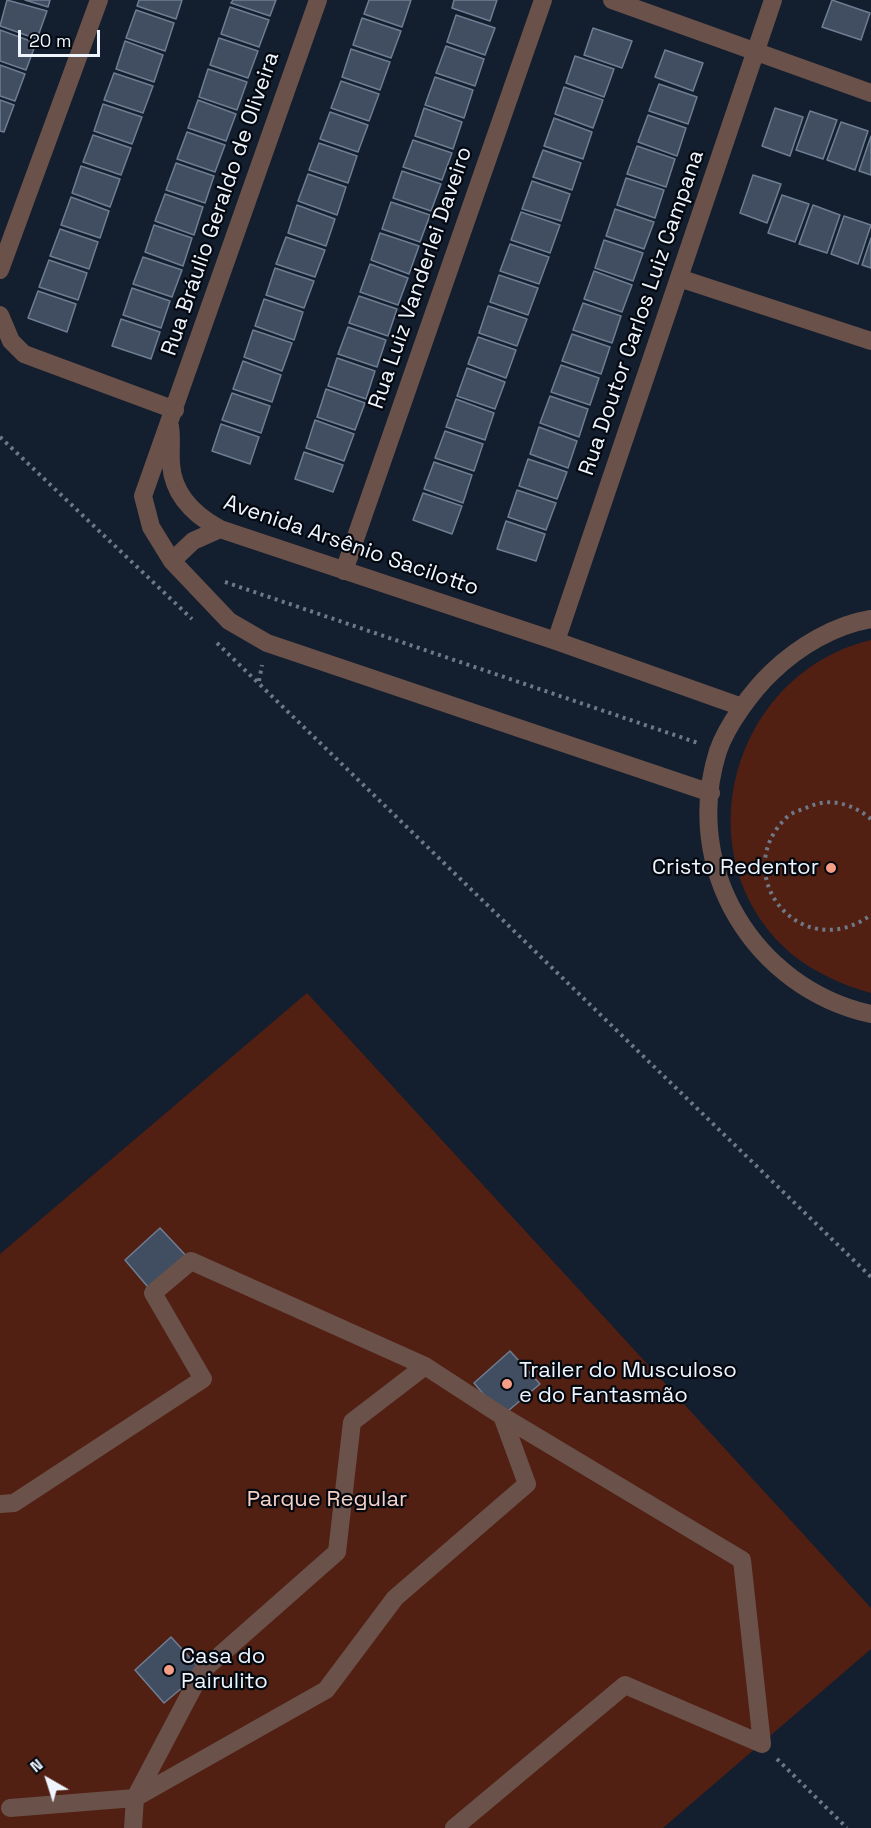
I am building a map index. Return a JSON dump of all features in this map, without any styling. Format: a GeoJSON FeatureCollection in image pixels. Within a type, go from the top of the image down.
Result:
{"type":"FeatureCollection","features":[{"type":"Feature","properties":{"kind":"street"},"geometry":{"type":"LineString","coordinates":[[0,270],[99,0]]}},
{"type":"Feature","properties":{"kind":"street","name":"Rua Bráulio Geraldo de Oliveira"},"geometry":{"type":"LineString","coordinates":[[172,417],[318,0]]}},
{"type":"Feature","properties":{"kind":"street","name":"Rua Luiz Vanderlei Daveiro"},"geometry":{"type":"LineString","coordinates":[[344,571],[543,0]]}},
{"type":"Feature","properties":{"kind":"street"},"geometry":{"type":"LineString","coordinates":[[612,0],[871,93]]}},
{"type":"Feature","properties":{"kind":"street","name":"Rua Doutor Carlos Luiz Campana"},"geometry":{"type":"LineString","coordinates":[[556,641],[773,0]]}},
{"type":"Feature","properties":{"kind":"street"},"geometry":{"type":"LineString","coordinates":[[680,278],[871,341]]}},
{"type":"Feature","properties":{"kind":"street"},"geometry":{"type":"LineString","coordinates":[[0,315],[10,341],[24,354],[172,417],[143,496],[151,527],[172,561],[229,621],[267,643],[711,793]]}},
{"type":"Feature","properties":{"kind":"street","name":"Avenida Arsênio Sacilotto"},"geometry":{"type":"LineString","coordinates":[[172,417],[171,464],[176,485],[193,512],[220,530],[556,641],[742,707]]}},
{"type":"Feature","properties":{"kind":"street"},"geometry":{"type":"LineString","coordinates":[[172,561],[193,541],[220,530]]}},
{"type":"Feature","properties":{"kind":"street"},"geometry":{"type":"LineString","coordinates":[[871,619],[835,630],[808,644],[783,662],[761,683],[742,707],[718,750],[711,793],[710,823],[715,862],[728,899],[747,934],[766,957],[813,993],[841,1006],[871,1014]]}},
{"type":"Feature","properties":{"kind":"street"},"geometry":{"type":"LineString","coordinates":[[0,1504],[14,1503],[202,1379],[153,1293],[191,1261],[425,1366],[502,1416],[742,1560],[762,1744],[625,1685],[454,1828]]}},
{"type":"Feature","properties":{"kind":"street"},"geometry":{"type":"LineString","coordinates":[[133,1828],[135,1798],[202,1671],[337,1552],[352,1422],[425,1366]]}},
{"type":"Feature","properties":{"kind":"street"},"geometry":{"type":"LineString","coordinates":[[3,1809],[135,1798],[326,1690],[395,1598],[527,1484],[502,1416]]}},
{"type":"Feature","properties":{"kind":"path"},"geometry":{"type":"LineString","coordinates":[[0,437],[198,625]]}},
{"type":"Feature","properties":{"kind":"path"},"geometry":{"type":"LineString","coordinates":[[223,582],[718,750]]}},
{"type":"Feature","properties":{"kind":"path"},"geometry":{"type":"LineString","coordinates":[[216,641],[871,1278]]}},
{"type":"Feature","properties":{"kind":"path"},"geometry":{"type":"LineString","coordinates":[[871,819],[856,807],[821,802],[788,816],[768,845],[765,881],[783,912],[813,930],[849,928],[871,915]]}},
{"type":"Feature","properties":{"kind":"path"},"geometry":{"type":"LineString","coordinates":[[762,1744],[847,1828]]}},
{"type":"Feature","properties":{"kind":"green space"},"geometry":{"type":"Polygon","coordinates":[[[871,640],[871,993],[834,980],[801,961],[763,923],[740,877],[731,829],[736,780],[753,733],[781,692],[821,660],[871,640]]]}},
{"type":"Feature","properties":{"kind":"green space","name":"Parque Regular"},"geometry":{"type":"Polygon","coordinates":[[[307,993],[871,1608],[871,1649],[663,1828],[0,1828],[0,1254],[307,993]]]}},
{"type":"Feature","properties":{"kind":"building"},"geometry":{"type":"Polygon","coordinates":[[[7,0],[47,11],[37,39],[0,26],[7,0]]]}},
{"type":"Feature","properties":{"kind":"building"},"geometry":{"type":"Polygon","coordinates":[[[25,0],[50,0],[48,7],[25,0]]]}},
{"type":"Feature","properties":{"kind":"building"},"geometry":{"type":"Polygon","coordinates":[[[139,0],[182,0],[176,19],[137,6],[139,0]]]}},
{"type":"Feature","properties":{"kind":"building"},"geometry":{"type":"Polygon","coordinates":[[[233,0],[276,0],[270,16],[231,3],[233,0]]]}},
{"type":"Feature","properties":{"kind":"building"},"geometry":{"type":"Polygon","coordinates":[[[369,0],[411,0],[402,27],[364,14],[369,0]]]}},
{"type":"Feature","properties":{"kind":"building"},"geometry":{"type":"Polygon","coordinates":[[[454,0],[497,0],[490,21],[452,8],[454,0]]]}},
{"type":"Feature","properties":{"kind":"building"},"geometry":{"type":"Polygon","coordinates":[[[832,0],[870,13],[861,40],[822,27],[832,0]]]}},
{"type":"Feature","properties":{"kind":"building"},"geometry":{"type":"Polygon","coordinates":[[[230,7],[269,20],[259,47],[221,34],[230,7]]]}},
{"type":"Feature","properties":{"kind":"building"},"geometry":{"type":"Polygon","coordinates":[[[136,10],[174,23],[165,51],[126,38],[136,10]]]}},
{"type":"Feature","properties":{"kind":"building"},"geometry":{"type":"Polygon","coordinates":[[[456,15],[495,28],[485,55],[447,42],[456,15]]]}},
{"type":"Feature","properties":{"kind":"building"},"geometry":{"type":"Polygon","coordinates":[[[362,18],[401,31],[391,58],[353,45],[362,18]]]}},
{"type":"Feature","properties":{"kind":"building"},"geometry":{"type":"Polygon","coordinates":[[[593,28],[632,41],[622,68],[584,55],[593,28]]]}},
{"type":"Feature","properties":{"kind":"building"},"geometry":{"type":"Polygon","coordinates":[[[0,30],[36,43],[26,70],[0,61],[0,30]]]}},
{"type":"Feature","properties":{"kind":"building"},"geometry":{"type":"Polygon","coordinates":[[[219,38],[258,51],[248,78],[210,65],[219,38]]]}},
{"type":"Feature","properties":{"kind":"building"},"geometry":{"type":"Polygon","coordinates":[[[125,41],[163,55],[154,82],[116,69],[125,41]]]}},
{"type":"Feature","properties":{"kind":"building"},"geometry":{"type":"Polygon","coordinates":[[[446,46],[484,59],[475,86],[436,73],[446,46]]]}},
{"type":"Feature","properties":{"kind":"building"},"geometry":{"type":"Polygon","coordinates":[[[351,49],[390,62],[380,90],[342,77],[351,49]]]}},
{"type":"Feature","properties":{"kind":"building"},"geometry":{"type":"Polygon","coordinates":[[[665,50],[703,63],[693,91],[655,77],[665,50]]]}},
{"type":"Feature","properties":{"kind":"building"},"geometry":{"type":"Polygon","coordinates":[[[575,56],[614,69],[604,97],[566,83],[575,56]]]}},
{"type":"Feature","properties":{"kind":"building"},"geometry":{"type":"Polygon","coordinates":[[[0,65],[25,74],[15,101],[0,96],[0,65]]]}},
{"type":"Feature","properties":{"kind":"building"},"geometry":{"type":"Polygon","coordinates":[[[208,69],[247,82],[237,110],[199,97],[208,69]]]}},
{"type":"Feature","properties":{"kind":"building"},"geometry":{"type":"Polygon","coordinates":[[[114,73],[153,86],[143,113],[104,100],[114,73]]]}},
{"type":"Feature","properties":{"kind":"building"},"geometry":{"type":"Polygon","coordinates":[[[435,77],[473,90],[464,118],[425,105],[435,77]]]}},
{"type":"Feature","properties":{"kind":"building"},"geometry":{"type":"Polygon","coordinates":[[[341,81],[379,94],[369,121],[331,108],[341,81]]]}},
{"type":"Feature","properties":{"kind":"building"},"geometry":{"type":"Polygon","coordinates":[[[659,84],[697,97],[688,124],[649,111],[659,84]]]}},
{"type":"Feature","properties":{"kind":"building"},"geometry":{"type":"Polygon","coordinates":[[[564,87],[603,100],[593,128],[555,114],[564,87]]]}},
{"type":"Feature","properties":{"kind":"building"},"geometry":{"type":"Polygon","coordinates":[[[0,100],[14,105],[4,132],[0,131],[0,100]]]}},
{"type":"Feature","properties":{"kind":"building"},"geometry":{"type":"Polygon","coordinates":[[[198,100],[236,114],[226,141],[188,128],[198,100]]]}},
{"type":"Feature","properties":{"kind":"building"},"geometry":{"type":"Polygon","coordinates":[[[103,104],[142,117],[132,144],[94,131],[103,104]]]}},
{"type":"Feature","properties":{"kind":"building"},"geometry":{"type":"Polygon","coordinates":[[[424,108],[462,122],[453,149],[415,136],[424,108]]]}},
{"type":"Feature","properties":{"kind":"building"},"geometry":{"type":"Polygon","coordinates":[[[775,108],[803,117],[790,156],[762,146],[775,108]]]}},
{"type":"Feature","properties":{"kind":"building"},"geometry":{"type":"Polygon","coordinates":[[[810,111],[837,120],[823,159],[796,150],[810,111]]]}},
{"type":"Feature","properties":{"kind":"building"},"geometry":{"type":"Polygon","coordinates":[[[330,112],[368,125],[358,152],[320,139],[330,112]]]}},
{"type":"Feature","properties":{"kind":"building"},"geometry":{"type":"Polygon","coordinates":[[[648,115],[686,128],[677,156],[638,142],[648,115]]]}},
{"type":"Feature","properties":{"kind":"building"},"geometry":{"type":"Polygon","coordinates":[[[554,118],[592,132],[583,159],[544,146],[554,118]]]}},
{"type":"Feature","properties":{"kind":"building"},"geometry":{"type":"Polygon","coordinates":[[[841,122],[868,131],[855,170],[827,160],[841,122]]]}},
{"type":"Feature","properties":{"kind":"building"},"geometry":{"type":"Polygon","coordinates":[[[187,132],[225,145],[215,172],[177,159],[187,132]]]}},
{"type":"Feature","properties":{"kind":"building"},"geometry":{"type":"Polygon","coordinates":[[[93,135],[131,148],[121,175],[83,162],[93,135]]]}},
{"type":"Feature","properties":{"kind":"building"},"geometry":{"type":"Polygon","coordinates":[[[871,136],[871,175],[859,171],[871,136]]]}},
{"type":"Feature","properties":{"kind":"building"},"geometry":{"type":"Polygon","coordinates":[[[413,140],[452,153],[442,180],[403,167],[413,140]]]}},
{"type":"Feature","properties":{"kind":"building"},"geometry":{"type":"Polygon","coordinates":[[[319,143],[357,156],[348,183],[309,170],[319,143]]]}},
{"type":"Feature","properties":{"kind":"building"},"geometry":{"type":"Polygon","coordinates":[[[637,146],[675,159],[666,187],[627,174],[637,146]]]}},
{"type":"Feature","properties":{"kind":"building"},"geometry":{"type":"Polygon","coordinates":[[[543,150],[581,163],[572,190],[533,177],[543,150]]]}},
{"type":"Feature","properties":{"kind":"building"},"geometry":{"type":"Polygon","coordinates":[[[176,163],[214,176],[205,203],[166,190],[176,163]]]}},
{"type":"Feature","properties":{"kind":"building"},"geometry":{"type":"Polygon","coordinates":[[[81,166],[120,179],[110,207],[72,193],[81,166]]]}},
{"type":"Feature","properties":{"kind":"building"},"geometry":{"type":"Polygon","coordinates":[[[402,171],[441,184],[431,211],[393,198],[402,171]]]}},
{"type":"Feature","properties":{"kind":"building"},"geometry":{"type":"Polygon","coordinates":[[[308,174],[346,187],[337,215],[298,201],[308,174]]]}},
{"type":"Feature","properties":{"kind":"building"},"geometry":{"type":"Polygon","coordinates":[[[753,175],[781,184],[767,223],[740,213],[753,175]]]}},
{"type":"Feature","properties":{"kind":"building"},"geometry":{"type":"Polygon","coordinates":[[[626,178],[664,190],[655,218],[617,205],[626,178]]]}},
{"type":"Feature","properties":{"kind":"building"},"geometry":{"type":"Polygon","coordinates":[[[532,181],[570,194],[561,221],[522,209],[532,181]]]}},
{"type":"Feature","properties":{"kind":"building"},"geometry":{"type":"Polygon","coordinates":[[[165,194],[203,207],[194,235],[155,221],[165,194]]]}},
{"type":"Feature","properties":{"kind":"building"},"geometry":{"type":"Polygon","coordinates":[[[782,195],[809,204],[795,242],[768,233],[782,195]]]}},
{"type":"Feature","properties":{"kind":"building"},"geometry":{"type":"Polygon","coordinates":[[[71,197],[109,211],[100,238],[61,225],[71,197]]]}},
{"type":"Feature","properties":{"kind":"building"},"geometry":{"type":"Polygon","coordinates":[[[391,202],[430,215],[420,242],[382,229],[391,202]]]}},
{"type":"Feature","properties":{"kind":"building"},"geometry":{"type":"Polygon","coordinates":[[[297,205],[335,219],[326,246],[288,233],[297,205]]]}},
{"type":"Feature","properties":{"kind":"building"},"geometry":{"type":"Polygon","coordinates":[[[813,205],[840,215],[827,253],[799,244],[813,205]]]}},
{"type":"Feature","properties":{"kind":"building"},"geometry":{"type":"Polygon","coordinates":[[[615,209],[654,222],[644,249],[606,236],[615,209]]]}},
{"type":"Feature","properties":{"kind":"building"},"geometry":{"type":"Polygon","coordinates":[[[521,212],[560,225],[550,253],[511,240],[521,212]]]}},
{"type":"Feature","properties":{"kind":"building"},"geometry":{"type":"Polygon","coordinates":[[[844,216],[871,225],[858,264],[831,254],[844,216]]]}},
{"type":"Feature","properties":{"kind":"building"},"geometry":{"type":"Polygon","coordinates":[[[154,225],[192,238],[183,266],[145,252],[154,225]]]}},
{"type":"Feature","properties":{"kind":"building"},"geometry":{"type":"Polygon","coordinates":[[[60,229],[98,242],[89,269],[50,256],[60,229]]]}},
{"type":"Feature","properties":{"kind":"building"},"geometry":{"type":"Polygon","coordinates":[[[380,233],[419,246],[409,274],[371,260],[380,233]]]}},
{"type":"Feature","properties":{"kind":"building"},"geometry":{"type":"Polygon","coordinates":[[[286,237],[325,250],[315,277],[276,264],[286,237]]]}},
{"type":"Feature","properties":{"kind":"building"},"geometry":{"type":"Polygon","coordinates":[[[871,238],[871,268],[862,265],[871,238]]]}},
{"type":"Feature","properties":{"kind":"building"},"geometry":{"type":"Polygon","coordinates":[[[604,240],[643,253],[633,281],[595,268],[604,240]]]}},
{"type":"Feature","properties":{"kind":"building"},"geometry":{"type":"Polygon","coordinates":[[[510,244],[549,257],[539,284],[500,271],[510,244]]]}},
{"type":"Feature","properties":{"kind":"building"},"geometry":{"type":"Polygon","coordinates":[[[143,257],[182,270],[172,297],[133,284],[143,257]]]}},
{"type":"Feature","properties":{"kind":"building"},"geometry":{"type":"Polygon","coordinates":[[[49,260],[87,273],[78,300],[39,287],[49,260]]]}},
{"type":"Feature","properties":{"kind":"building"},"geometry":{"type":"Polygon","coordinates":[[[370,264],[408,278],[398,305],[360,292],[370,264]]]}},
{"type":"Feature","properties":{"kind":"building"},"geometry":{"type":"Polygon","coordinates":[[[275,268],[314,281],[304,308],[266,295],[275,268]]]}},
{"type":"Feature","properties":{"kind":"building"},"geometry":{"type":"Polygon","coordinates":[[[594,271],[632,285],[622,312],[584,299],[594,271]]]}},
{"type":"Feature","properties":{"kind":"building"},"geometry":{"type":"Polygon","coordinates":[[[499,275],[538,288],[528,315],[490,302],[499,275]]]}},
{"type":"Feature","properties":{"kind":"building"},"geometry":{"type":"Polygon","coordinates":[[[132,288],[170,301],[161,328],[123,315],[132,288]]]}},
{"type":"Feature","properties":{"kind":"building"},"geometry":{"type":"Polygon","coordinates":[[[38,291],[76,304],[67,332],[28,318],[38,291]]]}},
{"type":"Feature","properties":{"kind":"building"},"geometry":{"type":"Polygon","coordinates":[[[359,296],[397,309],[388,336],[349,323],[359,296]]]}},
{"type":"Feature","properties":{"kind":"building"},"geometry":{"type":"Polygon","coordinates":[[[264,299],[303,312],[294,340],[255,326],[264,299]]]}},
{"type":"Feature","properties":{"kind":"building"},"geometry":{"type":"Polygon","coordinates":[[[583,303],[621,316],[612,343],[573,330],[583,303]]]}},
{"type":"Feature","properties":{"kind":"building"},"geometry":{"type":"Polygon","coordinates":[[[488,306],[527,319],[517,346],[479,333],[488,306]]]}},
{"type":"Feature","properties":{"kind":"building"},"geometry":{"type":"Polygon","coordinates":[[[121,319],[160,332],[151,359],[112,346],[121,319]]]}},
{"type":"Feature","properties":{"kind":"building"},"geometry":{"type":"Polygon","coordinates":[[[348,327],[386,340],[377,367],[338,354],[348,327]]]}},
{"type":"Feature","properties":{"kind":"building"},"geometry":{"type":"Polygon","coordinates":[[[253,330],[292,343],[282,371],[244,357],[253,330]]]}},
{"type":"Feature","properties":{"kind":"building"},"geometry":{"type":"Polygon","coordinates":[[[572,334],[610,347],[601,374],[562,361],[572,334]]]}},
{"type":"Feature","properties":{"kind":"building"},"geometry":{"type":"Polygon","coordinates":[[[478,337],[516,350],[506,378],[468,364],[478,337]]]}},
{"type":"Feature","properties":{"kind":"building"},"geometry":{"type":"Polygon","coordinates":[[[337,358],[375,371],[366,399],[328,386],[337,358]]]}},
{"type":"Feature","properties":{"kind":"building"},"geometry":{"type":"Polygon","coordinates":[[[243,361],[281,375],[272,402],[233,389],[243,361]]]}},
{"type":"Feature","properties":{"kind":"building"},"geometry":{"type":"Polygon","coordinates":[[[561,365],[599,378],[590,405],[551,392],[561,365]]]}},
{"type":"Feature","properties":{"kind":"building"},"geometry":{"type":"Polygon","coordinates":[[[467,368],[505,382],[495,409],[457,396],[467,368]]]}},
{"type":"Feature","properties":{"kind":"building"},"geometry":{"type":"Polygon","coordinates":[[[326,389],[365,403],[355,430],[317,417],[326,389]]]}},
{"type":"Feature","properties":{"kind":"building"},"geometry":{"type":"Polygon","coordinates":[[[232,393],[270,406],[261,433],[222,420],[232,393]]]}},
{"type":"Feature","properties":{"kind":"building"},"geometry":{"type":"Polygon","coordinates":[[[550,396],[588,409],[579,437],[540,423],[550,396]]]}},
{"type":"Feature","properties":{"kind":"building"},"geometry":{"type":"Polygon","coordinates":[[[456,399],[494,413],[485,440],[446,427],[456,399]]]}},
{"type":"Feature","properties":{"kind":"building"},"geometry":{"type":"Polygon","coordinates":[[[315,420],[354,434],[344,461],[306,448],[315,420]]]}},
{"type":"Feature","properties":{"kind":"building"},"geometry":{"type":"Polygon","coordinates":[[[221,424],[259,437],[250,464],[212,451],[221,424]]]}},
{"type":"Feature","properties":{"kind":"building"},"geometry":{"type":"Polygon","coordinates":[[[539,427],[577,441],[568,468],[530,454],[539,427]]]}},
{"type":"Feature","properties":{"kind":"building"},"geometry":{"type":"Polygon","coordinates":[[[445,431],[483,444],[474,471],[435,458],[445,431]]]}},
{"type":"Feature","properties":{"kind":"building"},"geometry":{"type":"Polygon","coordinates":[[[304,452],[343,465],[333,492],[295,479],[304,452]]]}},
{"type":"Feature","properties":{"kind":"building"},"geometry":{"type":"Polygon","coordinates":[[[528,459],[567,472],[557,499],[519,486],[528,459]]]}},
{"type":"Feature","properties":{"kind":"building"},"geometry":{"type":"Polygon","coordinates":[[[434,462],[472,475],[463,503],[424,489],[434,462]]]}},
{"type":"Feature","properties":{"kind":"building"},"geometry":{"type":"Polygon","coordinates":[[[517,490],[556,503],[546,530],[508,517],[517,490]]]}},
{"type":"Feature","properties":{"kind":"building"},"geometry":{"type":"Polygon","coordinates":[[[423,493],[462,506],[452,534],[413,520],[423,493]]]}},
{"type":"Feature","properties":{"kind":"building"},"geometry":{"type":"Polygon","coordinates":[[[506,521],[545,534],[536,561],[497,549],[506,521]]]}},
{"type":"Feature","properties":{"kind":"building"},"geometry":{"type":"Polygon","coordinates":[[[160,1228],[191,1261],[153,1293],[125,1260],[160,1228]]]}},
{"type":"Feature","properties":{"kind":"building","name":"Trailer do Musculoso e do Fantasmão"},"geometry":{"type":"Polygon","coordinates":[[[510,1351],[540,1384],[502,1416],[474,1383],[510,1351]]]}},
{"type":"Feature","properties":{"kind":"building","name":"Casa do Pairulito"},"geometry":{"type":"Polygon","coordinates":[[[171,1637],[202,1671],[164,1703],[135,1670],[171,1637]]]}},
{"type":"Feature","properties":{"kind":"place","name":"Cristo Redentor"},"geometry":{"type":"Point","coordinates":[831,868]}},
{"type":"Feature","properties":{"kind":"place","name":"Trailer do Musculoso e do Fantasmão"},"geometry":{"type":"Point","coordinates":[507,1384]}},
{"type":"Feature","properties":{"kind":"place","name":"Casa do Pairulito"},"geometry":{"type":"Point","coordinates":[169,1670]}}]}
